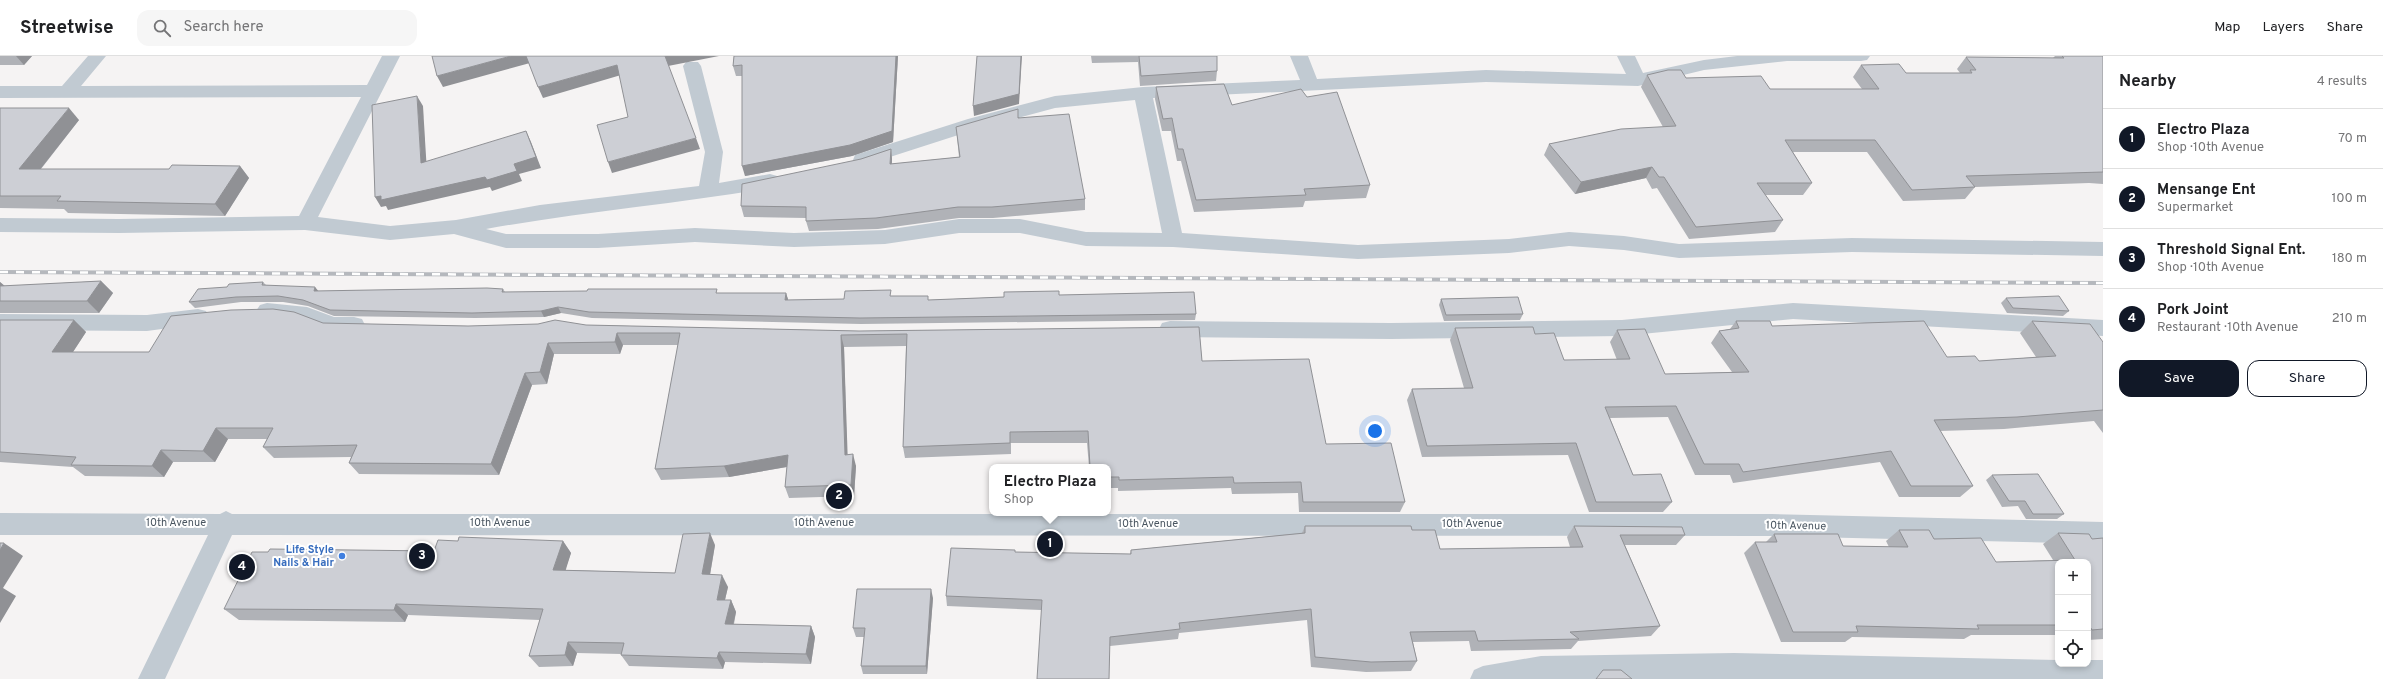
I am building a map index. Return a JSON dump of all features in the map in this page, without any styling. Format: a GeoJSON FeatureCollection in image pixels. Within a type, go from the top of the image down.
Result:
{"type":"FeatureCollection","features":[{"type":"Feature","properties":{"kind":"street"},"geometry":{"type":"LineString","coordinates":[[68,90],[97,56]]}},
{"type":"Feature","properties":{"kind":"street"},"geometry":{"type":"LineString","coordinates":[[305,223],[391,56]]}},
{"type":"Feature","properties":{"kind":"street"},"geometry":{"type":"LineString","coordinates":[[1299,56],[1311,85]]}},
{"type":"Feature","properties":{"kind":"street"},"geometry":{"type":"LineString","coordinates":[[1626,56],[1638,80]]}},
{"type":"Feature","properties":{"kind":"street"},"geometry":{"type":"LineString","coordinates":[[848,164],[908,146],[974,123],[1055,102],[1142,93],[1486,76],[1638,80],[1704,65],[1787,56],[1861,56]]}},
{"type":"Feature","properties":{"kind":"street"},"geometry":{"type":"LineString","coordinates":[[692,66],[714,152],[708,192]]}},
{"type":"Feature","properties":{"kind":"street"},"geometry":{"type":"LineString","coordinates":[[0,92],[68,90],[372,91]]}},
{"type":"Feature","properties":{"kind":"street"},"geometry":{"type":"LineString","coordinates":[[1142,93],[1173,240]]}},
{"type":"Feature","properties":{"kind":"street"},"geometry":{"type":"LineString","coordinates":[[0,225],[119,226],[305,223],[390,234],[456,227],[540,212],[708,192],[786,177]]}},
{"type":"Feature","properties":{"kind":"street"},"geometry":{"type":"LineString","coordinates":[[456,227],[506,241],[598,241],[695,235],[794,240],[877,238],[959,226],[1020,226],[1086,239],[1173,240],[1358,252],[1509,246],[1569,239],[1624,243],[1679,251],[1852,245],[2103,249]]}},
{"type":"Feature","properties":{"kind":"street"},"geometry":{"type":"LineString","coordinates":[[248,312],[283,311],[307,316],[332,325],[371,326]]}},
{"type":"Feature","properties":{"kind":"street"},"geometry":{"type":"LineString","coordinates":[[1152,329],[1391,330],[1622,328],[1793,311],[2103,328]]}},
{"type":"Feature","properties":{"kind":"street"},"geometry":{"type":"LineString","coordinates":[[0,322],[147,323],[220,315]]}},
{"type":"Feature","properties":{"kind":"street"},"geometry":{"type":"LineString","coordinates":[[151,679],[226,522]]}},
{"type":"Feature","properties":{"kind":"street","name":"10th Avenue"},"geometry":{"type":"LineString","coordinates":[[0,524],[226,522],[1764,525],[2103,533]]}},
{"type":"Feature","properties":{"kind":"street"},"geometry":{"type":"LineString","coordinates":[[1483,679],[1541,670],[1734,666],[2103,673]]}},
{"type":"Feature","properties":{"kind":"building"},"geometry":{"type":"Polygon","coordinates":[[[432,56],[511,56],[437,76],[432,56]]]}},
{"type":"Feature","properties":{"kind":"building"},"geometry":{"type":"Polygon","coordinates":[[[526,56],[665,56],[696,138],[608,162],[597,125],[628,117],[617,65],[538,87],[526,56]]]}},
{"type":"Feature","properties":{"kind":"building"},"geometry":{"type":"Polygon","coordinates":[[[734,56],[896,56],[892,131],[850,145],[742,166],[742,65],[733,66],[734,56]]]}},
{"type":"Feature","properties":{"kind":"building"},"geometry":{"type":"Polygon","coordinates":[[[977,56],[1021,56],[1019,94],[973,106],[977,56]]]}},
{"type":"Feature","properties":{"kind":"building"},"geometry":{"type":"Polygon","coordinates":[[[1139,56],[1217,56],[1217,71],[1141,76],[1139,56]]]}},
{"type":"Feature","properties":{"kind":"building"},"geometry":{"type":"Polygon","coordinates":[[[2062,56],[2103,56],[2103,172],[1966,176],[1975,187],[1912,190],[1875,140],[1785,140],[1812,183],[1757,183],[1783,220],[1696,227],[1664,177],[1659,177],[1652,167],[1581,182],[1549,144],[1621,129],[1676,126],[1647,75],[1668,70],[1681,70],[1686,78],[1761,76],[1770,89],[1879,89],[1861,65],[1899,64],[1906,73],[1972,73],[1970,70],[1976,70],[1966,57],[2064,58],[2062,56]]]}},
{"type":"Feature","properties":{"kind":"building"},"geometry":{"type":"Polygon","coordinates":[[[1224,84],[1232,105],[1301,89],[1307,97],[1337,92],[1370,185],[1304,189],[1306,195],[1196,200],[1183,149],[1178,149],[1172,118],[1163,119],[1156,87],[1224,84]]]}},
{"type":"Feature","properties":{"kind":"building"},"geometry":{"type":"Polygon","coordinates":[[[417,96],[421,163],[526,131],[536,157],[514,164],[517,171],[487,180],[485,177],[381,200],[381,196],[375,197],[372,105],[417,96]]]}},
{"type":"Feature","properties":{"kind":"building"},"geometry":{"type":"Polygon","coordinates":[[[0,108],[69,108],[19,169],[169,169],[172,165],[240,166],[215,204],[57,201],[61,196],[0,196],[0,108]]]}},
{"type":"Feature","properties":{"kind":"building"},"geometry":{"type":"Polygon","coordinates":[[[1018,109],[1018,118],[1069,114],[1085,199],[992,207],[958,207],[876,218],[806,221],[806,207],[741,206],[742,184],[861,159],[891,149],[890,164],[960,157],[956,127],[1018,109]]]}},
{"type":"Feature","properties":{"kind":"building"},"geometry":{"type":"Polygon","coordinates":[[[101,281],[87,301],[0,301],[0,286],[101,281]]]}},
{"type":"Feature","properties":{"kind":"building"},"geometry":{"type":"Polygon","coordinates":[[[263,282],[262,285],[315,287],[314,291],[487,288],[503,289],[502,292],[587,291],[588,289],[717,289],[716,293],[786,293],[785,300],[844,299],[845,291],[891,290],[890,296],[928,296],[928,300],[1004,297],[1004,292],[1059,291],[1059,295],[1194,292],[1196,314],[860,318],[589,312],[558,307],[541,311],[472,313],[330,310],[303,300],[278,296],[236,297],[189,302],[198,289],[227,287],[229,284],[263,282]]]}},
{"type":"Feature","properties":{"kind":"building"},"geometry":{"type":"Polygon","coordinates":[[[2059,296],[2069,311],[2013,308],[2006,298],[2059,296]]]}},
{"type":"Feature","properties":{"kind":"building"},"geometry":{"type":"Polygon","coordinates":[[[1518,297],[1523,314],[1446,315],[1441,299],[1518,297]]]}},
{"type":"Feature","properties":{"kind":"building"},"geometry":{"type":"Polygon","coordinates":[[[273,309],[294,312],[323,323],[468,326],[538,324],[555,320],[586,325],[859,331],[1199,327],[1202,361],[1309,359],[1326,444],[1391,443],[1405,502],[1303,502],[1301,482],[1234,483],[1233,477],[1119,480],[1119,477],[1111,477],[1111,464],[1090,464],[1088,431],[1010,432],[1010,443],[903,447],[907,334],[841,335],[845,455],[853,454],[851,485],[785,487],[788,455],[724,466],[655,469],[680,333],[617,333],[615,342],[548,343],[540,372],[525,373],[491,464],[349,463],[357,445],[263,447],[273,428],[216,428],[203,451],[161,450],[152,466],[71,465],[76,457],[0,452],[0,320],[74,320],[52,352],[149,352],[171,316],[231,310],[273,309]]]}},
{"type":"Feature","properties":{"kind":"building"},"geometry":{"type":"Polygon","coordinates":[[[1736,321],[1770,321],[1772,326],[1924,321],[1947,357],[1975,356],[1979,361],[2056,356],[2032,321],[2090,324],[2103,342],[2103,410],[2017,417],[1934,420],[1973,486],[1911,486],[1891,451],[1743,472],[1739,464],[1704,464],[1676,406],[1605,407],[1633,475],[1661,474],[1672,502],[1596,502],[1576,443],[1427,446],[1412,389],[1473,388],[1455,328],[1533,327],[1535,334],[1554,333],[1564,360],[1630,359],[1617,330],[1645,329],[1665,374],[1749,372],[1719,331],[1739,328],[1736,321]]]}},
{"type":"Feature","properties":{"kind":"building"},"geometry":{"type":"Polygon","coordinates":[[[2038,474],[2064,514],[2033,514],[2025,501],[2009,501],[1992,475],[2038,474]]]}},
{"type":"Feature","properties":{"kind":"building"},"geometry":{"type":"Polygon","coordinates":[[[1305,526],[1411,526],[1412,530],[1435,530],[1440,549],[1583,547],[1574,526],[1682,527],[1685,535],[1620,535],[1660,626],[1570,632],[1579,639],[1478,641],[1475,631],[1410,632],[1417,661],[1371,662],[1315,657],[1311,609],[1179,623],[1180,629],[1110,637],[1109,679],[1037,679],[1042,600],[946,596],[951,548],[1015,550],[1015,552],[1131,554],[1131,550],[1305,533],[1305,526]]]}},
{"type":"Feature","properties":{"kind":"building"},"geometry":{"type":"Polygon","coordinates":[[[1899,530],[1929,530],[1934,539],[1981,538],[1996,562],[2055,561],[2055,625],[1977,625],[1979,629],[1856,626],[1858,632],[1793,632],[1755,542],[1777,542],[1774,534],[1838,534],[1843,546],[1908,547],[1899,530]]]}},
{"type":"Feature","properties":{"kind":"building"},"geometry":{"type":"Polygon","coordinates":[[[710,533],[702,574],[722,575],[717,600],[731,600],[725,624],[811,626],[806,654],[719,652],[717,658],[621,655],[624,643],[568,642],[565,655],[529,656],[543,609],[396,604],[394,610],[224,609],[252,552],[268,552],[270,549],[434,551],[438,540],[458,541],[459,537],[563,541],[553,570],[675,573],[683,534],[710,533]]]}},
{"type":"Feature","properties":{"kind":"building"},"geometry":{"type":"Polygon","coordinates":[[[2058,533],[2089,534],[2092,539],[2103,538],[2103,629],[2092,630],[2091,559],[2074,559],[2058,533]]]}},
{"type":"Feature","properties":{"kind":"building"},"geometry":{"type":"Polygon","coordinates":[[[0,543],[4,543],[0,550],[0,543]]]}},
{"type":"Feature","properties":{"kind":"building"},"geometry":{"type":"Polygon","coordinates":[[[857,589],[931,589],[926,666],[861,666],[865,628],[853,628],[857,589]]]}},
{"type":"Feature","properties":{"kind":"building"},"geometry":{"type":"Polygon","coordinates":[[[1603,670],[1621,670],[1632,679],[1596,679],[1603,670]]]}},
{"type":"Feature","properties":{"kind":"railway"},"geometry":{"type":"LineString","coordinates":[[0,272],[2103,283]]}},
{"type":"Feature","properties":{"kind":"place","name":"Mensange Ent"},"geometry":{"type":"Point","coordinates":[839,496]}},
{"type":"Feature","properties":{"kind":"place","name":"Electro Plaza"},"geometry":{"type":"Point","coordinates":[1050,544]}},
{"type":"Feature","properties":{"kind":"place","name":"Life Style Nails & Hair"},"geometry":{"type":"Point","coordinates":[342,556]}},
{"type":"Feature","properties":{"kind":"place","name":"Threshold Signal Ent."},"geometry":{"type":"Point","coordinates":[422,556]}},
{"type":"Feature","properties":{"kind":"place","name":"Pork Joint"},"geometry":{"type":"Point","coordinates":[242,567]}}]}
